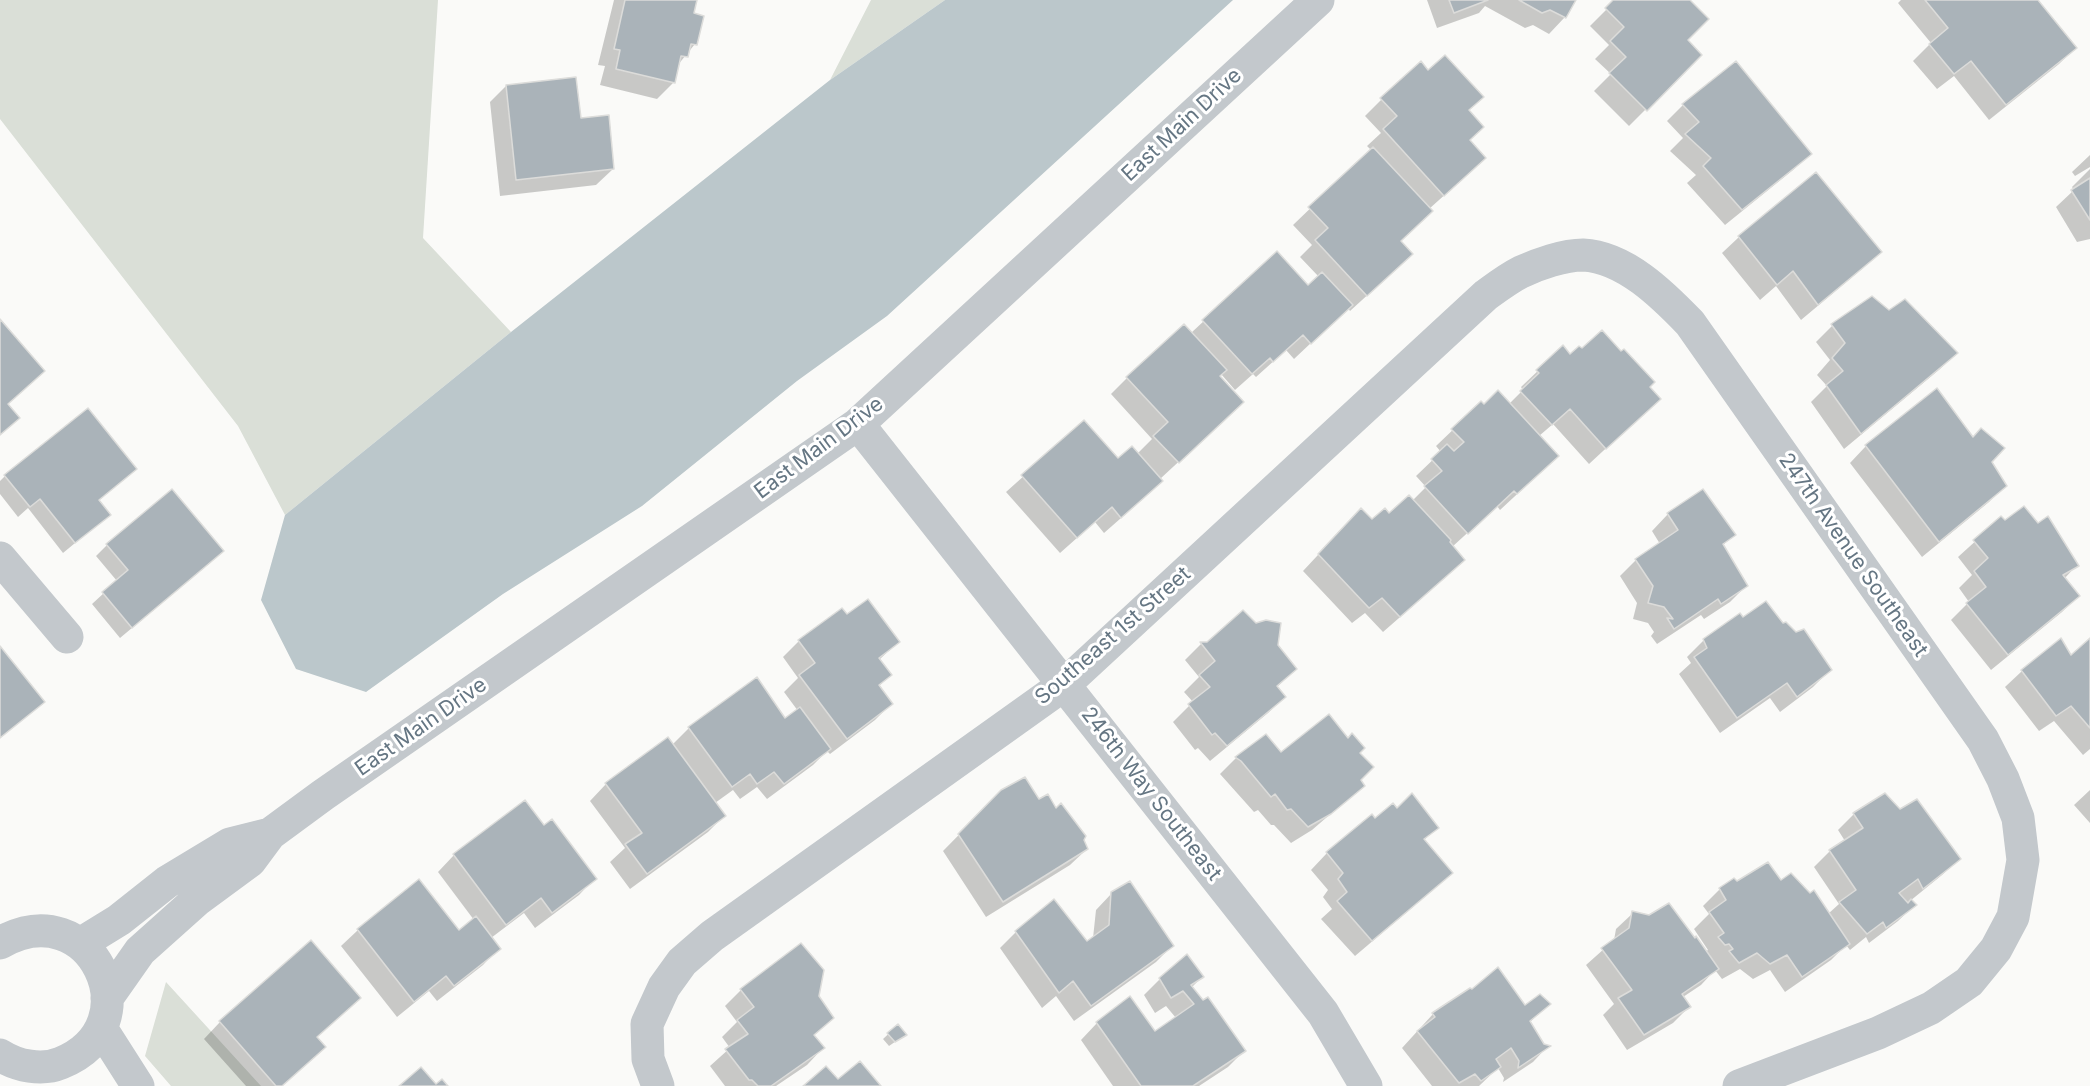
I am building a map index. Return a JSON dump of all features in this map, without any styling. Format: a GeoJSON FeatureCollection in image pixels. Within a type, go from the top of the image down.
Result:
{"type":"FeatureCollection","features":[{"type":"Feature","properties":{"kind":"street","name":"East Main Drive"},"geometry":{"type":"LineString","coordinates":[[24,1069],[57,1065],[75,1057],[90,1045],[104,1013],[140,951],[197,900],[250,861],[270,834],[858,424],[1318,0]]}},
{"type":"Feature","properties":{"kind":"street","name":"Southeast 1st Street"},"geometry":{"type":"LineString","coordinates":[[658,1086],[648,1059],[647,1024],[664,987],[682,962],[712,936],[1065,684],[1486,295],[1521,272],[1554,260],[1583,255]]}},
{"type":"Feature","properties":{"kind":"street","name":"247th Avenue Southeast"},"geometry":{"type":"LineString","coordinates":[[1583,255],[1610,262],[1635,274],[1662,294],[1690,323],[1983,740],[2003,778],[2018,818],[2023,860],[2013,917],[1996,949],[1969,982],[1931,1008],[1878,1032],[1739,1086]]}},
{"type":"Feature","properties":{"kind":"street","name":"246th Way Southeast"},"geometry":{"type":"LineString","coordinates":[[858,424],[1323,1013],[1366,1086]]}},
{"type":"Feature","properties":{"kind":"street"},"geometry":{"type":"LineString","coordinates":[[0,558],[67,637]]}},
{"type":"Feature","properties":{"kind":"street","name":"East Main Drive"},"geometry":{"type":"LineString","coordinates":[[80,944],[119,920],[167,882],[230,844],[270,834]]}},
{"type":"Feature","properties":{"kind":"street"},"geometry":{"type":"LineString","coordinates":[[0,910],[33,930]]}},
{"type":"Feature","properties":{"kind":"street"},"geometry":{"type":"LineString","coordinates":[[0,943],[15,934],[33,930],[52,931],[72,938],[88,950],[101,967],[107,987],[104,1013],[138,1086]]}},
{"type":"Feature","properties":{"kind":"shaded area"},"geometry":{"type":"Polygon","coordinates":[[[0,0],[438,0],[423,238],[511,332],[285,515],[238,426],[0,119],[0,0]]]}},
{"type":"Feature","properties":{"kind":"shaded area"},"geometry":{"type":"Polygon","coordinates":[[[871,0],[945,0],[830,80],[871,0]]]}},
{"type":"Feature","properties":{"kind":"shaded area"},"geometry":{"type":"Polygon","coordinates":[[[945,0],[1233,0],[887,316],[797,381],[642,506],[503,594],[366,692],[296,669],[261,600],[285,515],[511,332],[830,80],[945,0]]]}},
{"type":"Feature","properties":{"kind":"shaded area"},"geometry":{"type":"Polygon","coordinates":[[[166,982],[261,1086],[171,1086],[145,1056],[166,982]]]}},
{"type":"Feature","properties":{"kind":"building"},"geometry":{"type":"Polygon","coordinates":[[[625,0],[697,0],[694,13],[704,16],[697,45],[691,44],[688,57],[681,56],[675,83],[616,69],[620,50],[614,49],[625,0]]]}},
{"type":"Feature","properties":{"kind":"building"},"geometry":{"type":"Polygon","coordinates":[[[1449,0],[1488,0],[1454,13],[1449,0]]]}},
{"type":"Feature","properties":{"kind":"building"},"geometry":{"type":"Polygon","coordinates":[[[1519,0],[1576,0],[1566,18],[1550,10],[1542,13],[1519,0]]]}},
{"type":"Feature","properties":{"kind":"building"},"geometry":{"type":"Polygon","coordinates":[[[1613,0],[1690,0],[1709,19],[1688,40],[1702,55],[1647,111],[1609,73],[1626,57],[1610,41],[1624,27],[1605,8],[1613,0]]]}},
{"type":"Feature","properties":{"kind":"building"},"geometry":{"type":"Polygon","coordinates":[[[1925,0],[2038,0],[2077,48],[2006,105],[1971,61],[1954,74],[1929,44],[1948,28],[1925,0]]]}},
{"type":"Feature","properties":{"kind":"building"},"geometry":{"type":"Polygon","coordinates":[[[1445,55],[1484,97],[1469,110],[1484,127],[1470,140],[1486,158],[1444,196],[1383,129],[1397,116],[1380,98],[1421,61],[1428,70],[1445,55]]]}},
{"type":"Feature","properties":{"kind":"building"},"geometry":{"type":"Polygon","coordinates":[[[1736,61],[1812,154],[1742,210],[1703,166],[1711,158],[1685,134],[1699,122],[1682,104],[1736,61]]]}},
{"type":"Feature","properties":{"kind":"building"},"geometry":{"type":"Polygon","coordinates":[[[576,77],[581,118],[609,115],[614,169],[516,180],[506,85],[576,77]]]}},
{"type":"Feature","properties":{"kind":"building"},"geometry":{"type":"Polygon","coordinates":[[[1373,147],[1433,211],[1401,241],[1413,254],[1367,296],[1315,240],[1328,228],[1308,207],[1373,147]]]}},
{"type":"Feature","properties":{"kind":"building"},"geometry":{"type":"Polygon","coordinates":[[[1816,172],[1882,252],[1818,305],[1793,271],[1777,285],[1738,236],[1816,172]]]}},
{"type":"Feature","properties":{"kind":"building"},"geometry":{"type":"Polygon","coordinates":[[[2090,178],[2090,220],[2071,190],[2090,178]]]}},
{"type":"Feature","properties":{"kind":"building"},"geometry":{"type":"Polygon","coordinates":[[[1277,251],[1308,285],[1322,272],[1353,305],[1311,344],[1303,335],[1273,362],[1270,358],[1252,374],[1202,320],[1277,251]]]}},
{"type":"Feature","properties":{"kind":"building"},"geometry":{"type":"Polygon","coordinates":[[[1872,296],[1889,310],[1905,299],[1958,353],[1861,434],[1826,385],[1843,371],[1832,358],[1845,343],[1831,324],[1872,296]]]}},
{"type":"Feature","properties":{"kind":"building"},"geometry":{"type":"Polygon","coordinates":[[[0,319],[45,371],[8,404],[20,418],[0,435],[0,319]]]}},
{"type":"Feature","properties":{"kind":"building"},"geometry":{"type":"Polygon","coordinates":[[[1184,324],[1227,370],[1220,376],[1244,402],[1179,463],[1153,436],[1168,422],[1126,377],[1184,324]]]}},
{"type":"Feature","properties":{"kind":"building"},"geometry":{"type":"Polygon","coordinates":[[[1602,330],[1621,351],[1624,349],[1655,382],[1650,387],[1661,399],[1606,449],[1570,409],[1552,425],[1520,391],[1539,373],[1536,370],[1563,345],[1570,354],[1579,346],[1582,348],[1602,330]]]}},
{"type":"Feature","properties":{"kind":"building"},"geometry":{"type":"Polygon","coordinates":[[[1937,388],[1973,437],[1981,428],[2005,448],[1992,462],[2007,486],[1939,542],[1865,445],[1937,388]]]}},
{"type":"Feature","properties":{"kind":"building"},"geometry":{"type":"Polygon","coordinates":[[[1498,390],[1559,456],[1517,494],[1514,491],[1468,534],[1424,486],[1442,471],[1431,459],[1447,444],[1454,451],[1464,442],[1451,429],[1481,401],[1484,404],[1498,390]]]}},
{"type":"Feature","properties":{"kind":"building"},"geometry":{"type":"Polygon","coordinates":[[[88,408],[137,469],[99,500],[111,515],[75,543],[40,499],[30,507],[4,475],[88,408]]]}},
{"type":"Feature","properties":{"kind":"building"},"geometry":{"type":"Polygon","coordinates":[[[1084,420],[1118,458],[1132,446],[1163,481],[1121,518],[1112,507],[1077,538],[1021,475],[1084,420]]]}},
{"type":"Feature","properties":{"kind":"building"},"geometry":{"type":"Polygon","coordinates":[[[172,489],[224,551],[132,628],[102,592],[128,570],[106,544],[172,489]]]}},
{"type":"Feature","properties":{"kind":"building"},"geometry":{"type":"Polygon","coordinates":[[[1703,489],[1736,535],[1723,544],[1748,586],[1721,604],[1718,599],[1674,629],[1667,618],[1673,619],[1664,607],[1648,603],[1653,586],[1635,559],[1678,530],[1667,513],[1703,489]]]}},
{"type":"Feature","properties":{"kind":"building"},"geometry":{"type":"Polygon","coordinates":[[[1409,495],[1451,540],[1450,542],[1465,560],[1400,617],[1382,598],[1369,608],[1318,554],[1361,508],[1372,519],[1385,508],[1389,513],[1409,495]]]}},
{"type":"Feature","properties":{"kind":"building"},"geometry":{"type":"Polygon","coordinates":[[[2024,506],[2038,523],[2048,516],[2079,566],[2063,575],[2080,596],[2008,655],[1966,603],[1986,587],[1974,571],[1988,558],[1973,540],[2001,516],[2005,520],[2024,506]]]}},
{"type":"Feature","properties":{"kind":"building"},"geometry":{"type":"Polygon","coordinates":[[[868,599],[900,642],[879,658],[892,675],[879,685],[893,704],[847,739],[799,675],[815,663],[798,640],[842,608],[847,614],[868,599]]]}},
{"type":"Feature","properties":{"kind":"building"},"geometry":{"type":"Polygon","coordinates":[[[1766,601],[1783,623],[1786,622],[1796,632],[1804,629],[1832,670],[1797,697],[1787,683],[1737,718],[1694,657],[1707,648],[1703,639],[1740,613],[1743,617],[1766,601]]]}},
{"type":"Feature","properties":{"kind":"building"},"geometry":{"type":"Polygon","coordinates":[[[1243,610],[1256,623],[1266,620],[1281,623],[1278,645],[1297,669],[1277,686],[1286,697],[1227,746],[1215,733],[1212,735],[1188,704],[1210,687],[1199,675],[1215,661],[1200,642],[1207,642],[1243,610]]]}},
{"type":"Feature","properties":{"kind":"building"},"geometry":{"type":"Polygon","coordinates":[[[2061,638],[2071,655],[2090,638],[2090,728],[2071,706],[2056,716],[2021,670],[2061,638]]]}},
{"type":"Feature","properties":{"kind":"building"},"geometry":{"type":"Polygon","coordinates":[[[0,646],[45,702],[0,738],[0,646]]]}},
{"type":"Feature","properties":{"kind":"building"},"geometry":{"type":"Polygon","coordinates":[[[757,677],[785,718],[800,707],[831,749],[784,784],[774,772],[757,784],[750,774],[732,787],[688,727],[757,677]]]}},
{"type":"Feature","properties":{"kind":"building"},"geometry":{"type":"Polygon","coordinates":[[[1329,714],[1348,738],[1352,733],[1365,748],[1360,753],[1374,767],[1361,780],[1365,786],[1331,814],[1308,827],[1291,809],[1287,810],[1275,794],[1271,797],[1235,757],[1266,734],[1281,752],[1329,714]]]}},
{"type":"Feature","properties":{"kind":"building"},"geometry":{"type":"Polygon","coordinates":[[[668,737],[726,816],[647,874],[625,844],[642,833],[605,783],[668,737]]]}},
{"type":"Feature","properties":{"kind":"building"},"geometry":{"type":"Polygon","coordinates":[[[1025,777],[1039,799],[1048,794],[1056,808],[1061,803],[1086,836],[1084,840],[1088,849],[1003,902],[958,834],[1001,790],[1025,777]]]}},
{"type":"Feature","properties":{"kind":"building"},"geometry":{"type":"Polygon","coordinates":[[[1412,793],[1439,828],[1424,839],[1453,873],[1372,941],[1337,901],[1347,892],[1338,879],[1343,873],[1326,852],[1372,814],[1375,818],[1393,803],[1397,808],[1412,793]]]}},
{"type":"Feature","properties":{"kind":"building"},"geometry":{"type":"Polygon","coordinates":[[[1885,793],[1900,809],[1917,799],[1961,859],[1923,889],[1918,879],[1899,893],[1908,903],[1911,899],[1917,905],[1886,928],[1883,922],[1867,934],[1839,902],[1856,890],[1829,850],[1863,828],[1853,813],[1885,793]]]}},
{"type":"Feature","properties":{"kind":"building"},"geometry":{"type":"Polygon","coordinates":[[[525,800],[544,825],[552,819],[597,879],[552,913],[541,898],[506,925],[453,854],[525,800]]]}},
{"type":"Feature","properties":{"kind":"building"},"geometry":{"type":"Polygon","coordinates":[[[1768,862],[1781,880],[1791,873],[1810,893],[1814,890],[1850,944],[1802,977],[1787,955],[1770,964],[1757,953],[1739,963],[1729,951],[1733,949],[1729,944],[1725,945],[1718,937],[1724,933],[1709,912],[1726,900],[1719,888],[1734,878],[1737,881],[1768,862]]]}},
{"type":"Feature","properties":{"kind":"building"},"geometry":{"type":"Polygon","coordinates":[[[419,879],[459,930],[476,916],[501,949],[454,986],[446,976],[414,1002],[357,929],[419,879]]]}},
{"type":"Feature","properties":{"kind":"building"},"geometry":{"type":"Polygon","coordinates":[[[1130,881],[1174,946],[1091,1006],[1073,981],[1059,993],[1015,931],[1054,899],[1087,941],[1109,925],[1111,892],[1130,881]]]}},
{"type":"Feature","properties":{"kind":"building"},"geometry":{"type":"Polygon","coordinates":[[[1669,903],[1719,969],[1682,994],[1691,1007],[1644,1035],[1618,998],[1632,990],[1601,948],[1629,928],[1632,911],[1649,915],[1669,903]]]}},
{"type":"Feature","properties":{"kind":"building"},"geometry":{"type":"Polygon","coordinates":[[[311,940],[361,998],[317,1037],[326,1047],[282,1086],[276,1086],[219,1021],[311,940]]]}},
{"type":"Feature","properties":{"kind":"building"},"geometry":{"type":"Polygon","coordinates":[[[801,943],[824,970],[819,996],[834,1018],[814,1035],[825,1048],[771,1086],[758,1086],[749,1080],[725,1049],[748,1034],[737,1020],[754,1007],[740,989],[801,943]]]}},
{"type":"Feature","properties":{"kind":"building"},"geometry":{"type":"Polygon","coordinates":[[[1187,954],[1204,977],[1191,985],[1203,1000],[1208,997],[1246,1051],[1193,1086],[1141,1086],[1096,1022],[1130,996],[1155,1031],[1194,1004],[1183,991],[1171,998],[1159,978],[1187,954]]]}},
{"type":"Feature","properties":{"kind":"building"},"geometry":{"type":"Polygon","coordinates":[[[1498,967],[1525,1005],[1540,994],[1551,1004],[1530,1021],[1544,1044],[1551,1046],[1518,1068],[1519,1061],[1511,1048],[1496,1059],[1501,1067],[1481,1081],[1475,1074],[1459,1083],[1417,1031],[1435,1017],[1432,1013],[1470,988],[1472,989],[1498,967]]]}},
{"type":"Feature","properties":{"kind":"building"},"geometry":{"type":"Polygon","coordinates":[[[898,1024],[907,1035],[895,1042],[887,1033],[898,1024]]]}},
{"type":"Feature","properties":{"kind":"building"},"geometry":{"type":"Polygon","coordinates":[[[860,1061],[881,1086],[803,1086],[826,1066],[838,1079],[860,1061]]]}},
{"type":"Feature","properties":{"kind":"building"},"geometry":{"type":"Polygon","coordinates":[[[421,1067],[436,1084],[442,1079],[448,1086],[399,1086],[421,1067]]]}}]}
